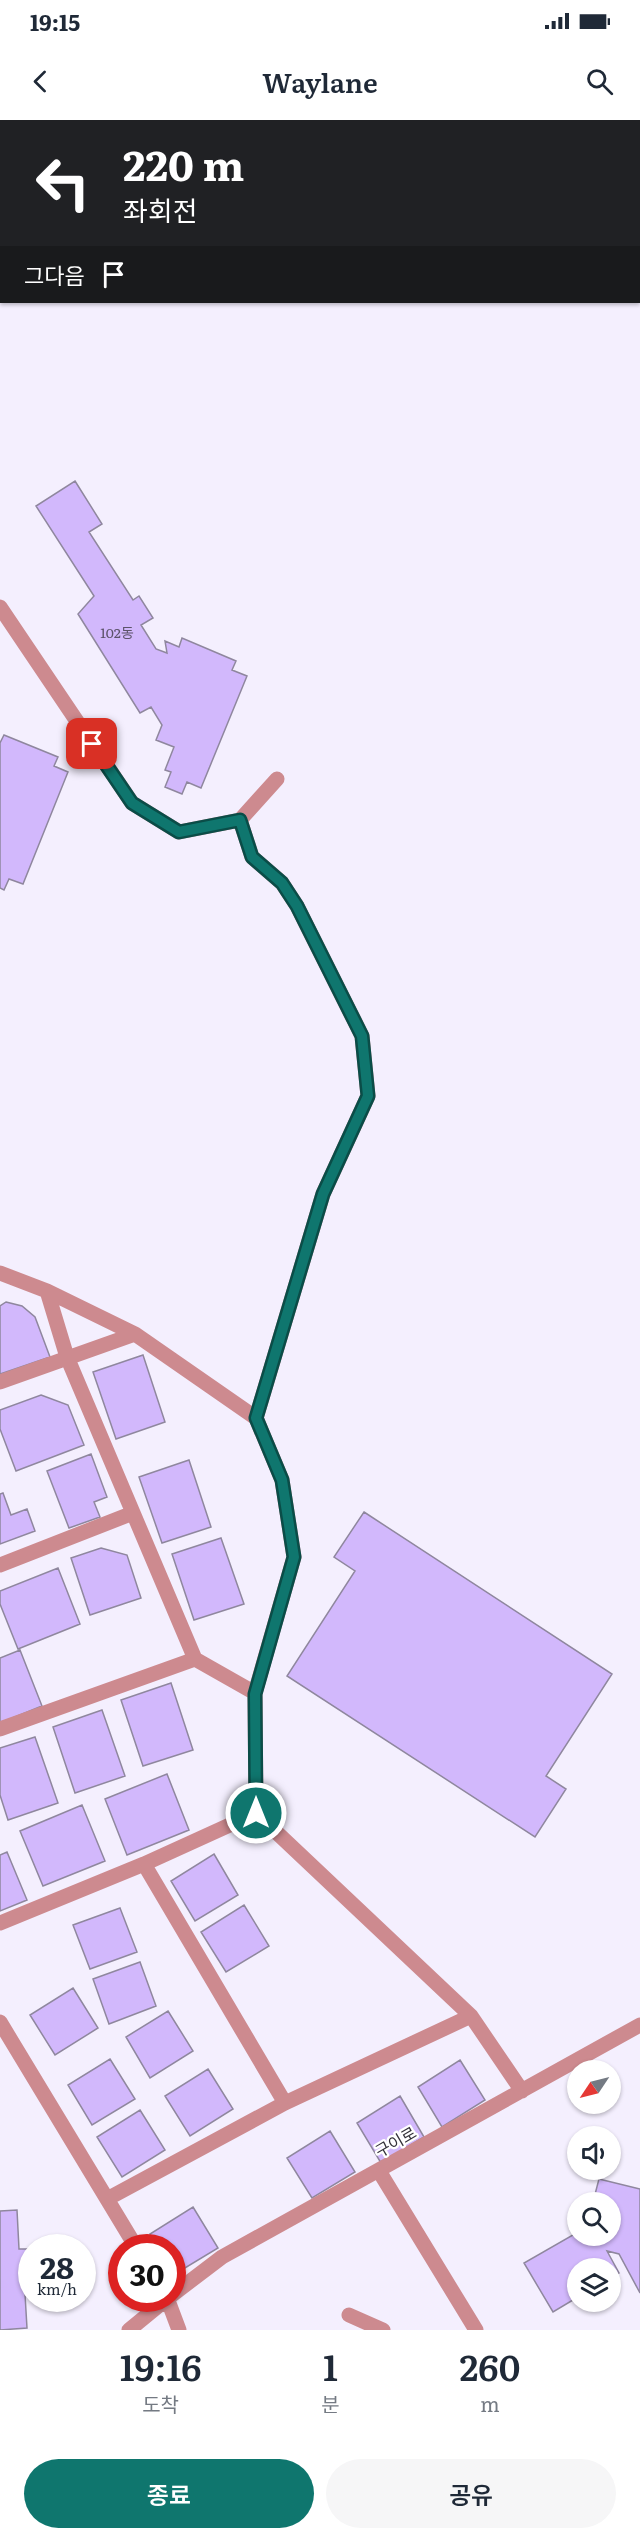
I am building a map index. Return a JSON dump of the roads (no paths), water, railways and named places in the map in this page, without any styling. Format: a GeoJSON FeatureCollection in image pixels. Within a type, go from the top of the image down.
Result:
{"type":"FeatureCollection","features":[{"type":"Feature","properties":{"kind":"street"},"geometry":{"type":"LineString","coordinates":[[0,606],[132,803],[179,832],[240,820],[277,778]]}},
{"type":"Feature","properties":{"kind":"street"},"geometry":{"type":"LineString","coordinates":[[240,820],[252,857],[282,883],[297,906],[362,1036],[368,1096],[323,1194],[256,1418]]}},
{"type":"Feature","properties":{"kind":"street"},"geometry":{"type":"LineString","coordinates":[[0,1273],[47,1291],[135,1334],[256,1418],[282,1480],[294,1557],[255,1694],[256,1813],[471,2016],[522,2091]]}},
{"type":"Feature","properties":{"kind":"street"},"geometry":{"type":"LineString","coordinates":[[47,1291],[67,1357],[195,1659],[255,1694]]}},
{"type":"Feature","properties":{"kind":"street"},"geometry":{"type":"LineString","coordinates":[[0,1382],[135,1334]]}},
{"type":"Feature","properties":{"kind":"street"},"geometry":{"type":"LineString","coordinates":[[0,1565],[133,1513]]}},
{"type":"Feature","properties":{"kind":"street"},"geometry":{"type":"LineString","coordinates":[[0,1729],[195,1659]]}},
{"type":"Feature","properties":{"kind":"street"},"geometry":{"type":"LineString","coordinates":[[0,1923],[144,1864],[256,1813]]}},
{"type":"Feature","properties":{"kind":"street"},"geometry":{"type":"LineString","coordinates":[[144,1864],[285,2103]]}},
{"type":"Feature","properties":{"kind":"street"},"geometry":{"type":"LineString","coordinates":[[107,2199],[285,2103],[471,2016]]}},
{"type":"Feature","properties":{"kind":"street"},"geometry":{"type":"LineString","coordinates":[[0,2022],[128,2234]]}},
{"type":"Feature","properties":{"kind":"street","name":"구이로"},"geometry":{"type":"LineString","coordinates":[[186,2285],[222,2258],[640,2025]]}},
{"type":"Feature","properties":{"kind":"street"},"geometry":{"type":"LineString","coordinates":[[379,2171],[476,2330]]}},
{"type":"Feature","properties":{"kind":"street"},"geometry":{"type":"LineString","coordinates":[[129,2330],[150,2312]]}},
{"type":"Feature","properties":{"kind":"street"},"geometry":{"type":"LineString","coordinates":[[172,2312],[179,2330]]}},
{"type":"Feature","properties":{"kind":"street"},"geometry":{"type":"LineString","coordinates":[[349,2315],[383,2330]]}}]}
